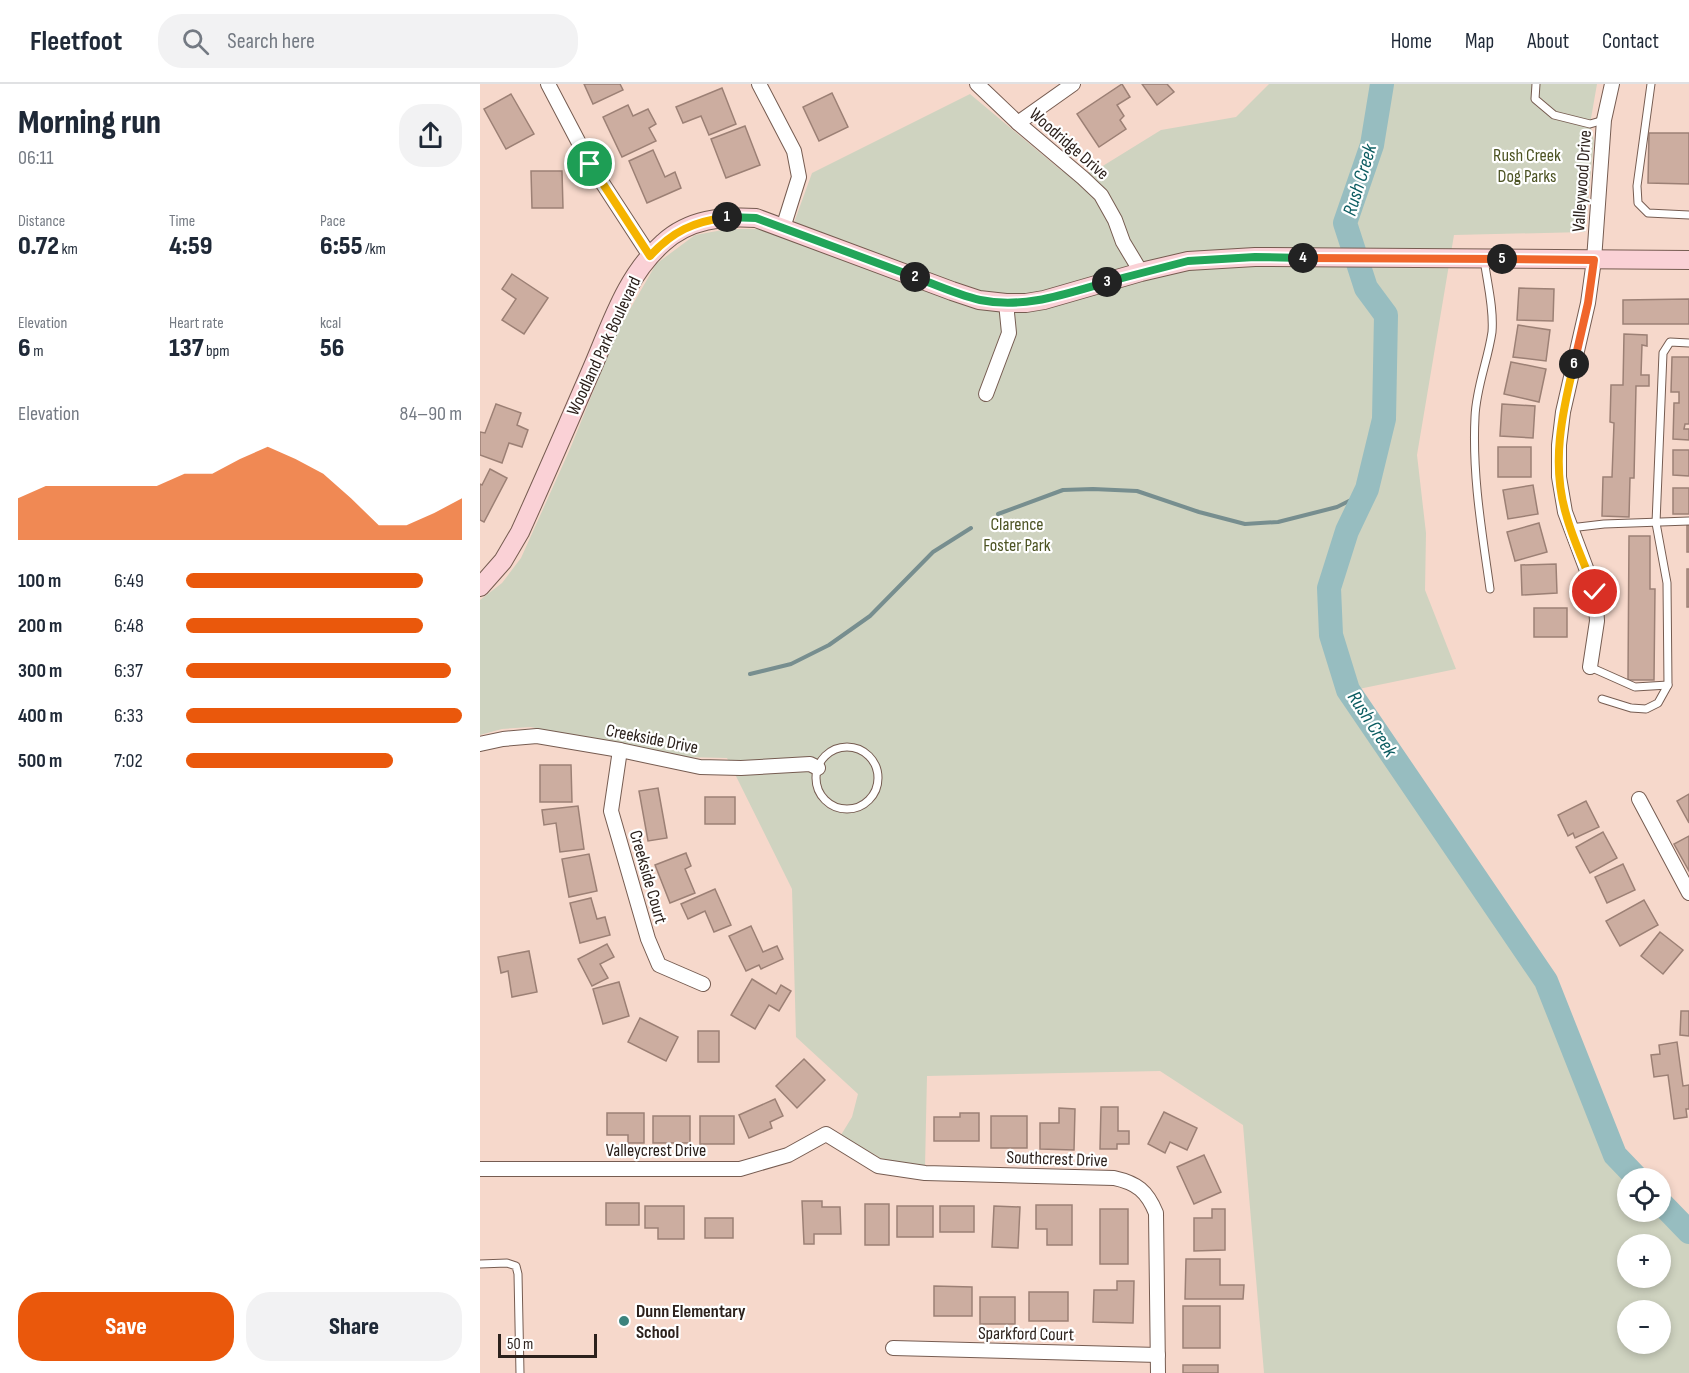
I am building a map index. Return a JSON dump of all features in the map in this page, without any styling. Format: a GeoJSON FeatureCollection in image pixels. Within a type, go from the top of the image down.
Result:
{"type":"FeatureCollection","features":[{"type":"Feature","properties":{"kind":"street"},"geometry":{"type":"LineString","coordinates":[[548,84],[590,164],[650,256]]}},
{"type":"Feature","properties":{"kind":"street"},"geometry":{"type":"LineString","coordinates":[[759,84],[794,151],[799,177],[783,228]]}},
{"type":"Feature","properties":{"kind":"street","name":"Woodridge Drive"},"geometry":{"type":"LineString","coordinates":[[977,84],[1101,195],[1123,242],[1141,272]]}},
{"type":"Feature","properties":{"kind":"street"},"geometry":{"type":"LineString","coordinates":[[1018,123],[1073,84]]}},
{"type":"Feature","properties":{"kind":"street","name":"Valleywood Drive"},"geometry":{"type":"LineString","coordinates":[[1590,667],[1597,621],[1595,592],[1565,512],[1559,477],[1559,445],[1563,412],[1588,303],[1594,260],[1604,120],[1612,84]]}},
{"type":"Feature","properties":{"kind":"street","name":"Woodland Park Boulevard"},"geometry":{"type":"LineString","coordinates":[[480,587],[503,561],[520,531],[633,277],[663,242],[691,224],[704,220],[734,216],[756,218],[952,291],[979,300],[1006,303],[1044,300],[1188,261],[1255,257],[1689,260]]}},
{"type":"Feature","properties":{"kind":"street"},"geometry":{"type":"LineString","coordinates":[[986,394],[1009,333],[1006,303]]}},
{"type":"Feature","properties":{"kind":"street","name":"Creekside Drive"},"geometry":{"type":"LineString","coordinates":[[480,744],[537,736],[700,767],[741,768],[810,764],[818,768]]}},
{"type":"Feature","properties":{"kind":"street","name":"Creekside Court"},"geometry":{"type":"LineString","coordinates":[[620,750],[611,812],[648,939],[659,965],[703,984]]}},
{"type":"Feature","properties":{"kind":"street"},"geometry":{"type":"LineString","coordinates":[[1639,799],[1689,893]]}},
{"type":"Feature","properties":{"kind":"street","name":"Valleycrest Drive"},"geometry":{"type":"LineString","coordinates":[[480,1169],[740,1169],[788,1155],[826,1134]]}},
{"type":"Feature","properties":{"kind":"street","name":"Southcrest Drive"},"geometry":{"type":"LineString","coordinates":[[826,1134],[878,1166],[925,1173],[1114,1178],[1131,1182],[1144,1192],[1156,1214],[1158,1373]]}},
{"type":"Feature","properties":{"kind":"street","name":"Sparkford Court"},"geometry":{"type":"LineString","coordinates":[[893,1348],[1158,1355]]}},
{"type":"Feature","properties":{"kind":"lane"},"geometry":{"type":"LineString","coordinates":[[1536,84],[1535,99],[1554,115],[1590,124],[1604,120]]}},
{"type":"Feature","properties":{"kind":"lane"},"geometry":{"type":"LineString","coordinates":[[1651,84],[1637,186],[1638,203],[1648,213],[1689,215]]}},
{"type":"Feature","properties":{"kind":"lane"},"geometry":{"type":"LineString","coordinates":[[1484,259],[1492,314],[1492,331],[1475,413],[1474,453],[1479,514],[1490,589]]}},
{"type":"Feature","properties":{"kind":"lane"},"geometry":{"type":"LineString","coordinates":[[1602,699],[1631,708],[1646,709],[1658,702],[1668,685],[1667,583],[1656,523],[1663,354],[1670,342],[1689,344]]}},
{"type":"Feature","properties":{"kind":"lane"},"geometry":{"type":"LineString","coordinates":[[1570,528],[1604,524],[1656,523],[1669,520],[1689,521]]}},
{"type":"Feature","properties":{"kind":"lane"},"geometry":{"type":"LineString","coordinates":[[1590,667],[1635,687],[1668,685]]}},
{"type":"Feature","properties":{"kind":"lane"},"geometry":{"type":"LineString","coordinates":[[843,748],[858,750],[870,758],[874,764],[877,771],[877,786],[874,793],[862,805],[855,808],[838,808],[824,799],[819,792],[816,776],[818,768],[828,754],[835,750],[843,748]]}},
{"type":"Feature","properties":{"kind":"lane"},"geometry":{"type":"LineString","coordinates":[[480,1263],[507,1263],[516,1266],[520,1373]]}},
{"type":"Feature","properties":{"kind":"green space","name":"Clarence Foster Park"},"geometry":{"type":"Polygon","coordinates":[[[1269,84],[1597,84],[1590,124],[1594,141],[1585,232],[1454,235],[1417,455],[1426,533],[1425,590],[1456,669],[1349,691],[1546,981],[1615,1155],[1627,1168],[1617,1168],[1617,1222],[1671,1222],[1671,1213],[1689,1232],[1689,1373],[1264,1373],[1243,1125],[1160,1071],[927,1076],[925,1167],[880,1158],[841,1135],[852,1117],[858,1094],[796,1037],[792,889],[727,758],[683,757],[614,747],[531,727],[502,729],[480,735],[480,600],[502,583],[521,558],[570,449],[618,330],[656,264],[695,235],[728,229],[760,229],[788,239],[812,173],[970,94],[1062,171],[1093,172],[1161,130],[1236,117],[1269,84]]]}},
{"type":"Feature","properties":{"kind":"building"},"geometry":{"type":"Polygon","coordinates":[[[584,84],[620,84],[623,90],[593,104],[584,84]]]}},
{"type":"Feature","properties":{"kind":"building"},"geometry":{"type":"Polygon","coordinates":[[[1122,84],[1130,97],[1117,105],[1124,116],[1120,120],[1126,129],[1099,147],[1077,114],[1122,84]]]}},
{"type":"Feature","properties":{"kind":"building"},"geometry":{"type":"Polygon","coordinates":[[[1142,84],[1167,84],[1174,92],[1157,105],[1142,84]]]}},
{"type":"Feature","properties":{"kind":"building"},"geometry":{"type":"Polygon","coordinates":[[[722,88],[736,124],[709,135],[701,116],[683,123],[676,107],[722,88]]]}},
{"type":"Feature","properties":{"kind":"building"},"geometry":{"type":"Polygon","coordinates":[[[832,93],[848,127],[819,141],[803,107],[832,93]]]}},
{"type":"Feature","properties":{"kind":"building"},"geometry":{"type":"Polygon","coordinates":[[[511,94],[534,134],[506,149],[484,109],[511,94]]]}},
{"type":"Feature","properties":{"kind":"building"},"geometry":{"type":"Polygon","coordinates":[[[628,105],[633,116],[648,109],[656,124],[649,128],[656,141],[622,157],[603,117],[628,105]]]}},
{"type":"Feature","properties":{"kind":"building"},"geometry":{"type":"Polygon","coordinates":[[[745,126],[760,165],[726,178],[711,139],[745,126]]]}},
{"type":"Feature","properties":{"kind":"building"},"geometry":{"type":"Polygon","coordinates":[[[1649,133],[1689,133],[1689,184],[1648,183],[1649,133]]]}},
{"type":"Feature","properties":{"kind":"building"},"geometry":{"type":"Polygon","coordinates":[[[653,150],[665,177],[675,172],[681,188],[647,203],[629,161],[653,150]]]}},
{"type":"Feature","properties":{"kind":"building"},"geometry":{"type":"Polygon","coordinates":[[[531,171],[562,171],[563,208],[532,208],[531,171]]]}},
{"type":"Feature","properties":{"kind":"building"},"geometry":{"type":"Polygon","coordinates":[[[512,274],[548,298],[524,334],[502,320],[516,299],[502,289],[512,274]]]}},
{"type":"Feature","properties":{"kind":"building"},"geometry":{"type":"Polygon","coordinates":[[[1519,288],[1554,289],[1553,321],[1517,320],[1519,288]]]}},
{"type":"Feature","properties":{"kind":"building"},"geometry":{"type":"Polygon","coordinates":[[[1689,299],[1689,324],[1623,324],[1623,300],[1689,299]]]}},
{"type":"Feature","properties":{"kind":"building"},"geometry":{"type":"Polygon","coordinates":[[[1518,325],[1550,330],[1546,361],[1513,357],[1518,325]]]}},
{"type":"Feature","properties":{"kind":"building"},"geometry":{"type":"Polygon","coordinates":[[[1624,334],[1647,335],[1647,346],[1642,345],[1641,375],[1649,375],[1649,386],[1636,386],[1634,478],[1630,478],[1629,517],[1602,516],[1603,477],[1612,477],[1614,423],[1610,422],[1611,385],[1623,385],[1624,334]]]}},
{"type":"Feature","properties":{"kind":"building"},"geometry":{"type":"Polygon","coordinates":[[[1672,357],[1689,357],[1689,424],[1685,424],[1684,429],[1689,429],[1689,440],[1673,439],[1674,403],[1679,403],[1679,392],[1671,392],[1672,357]]]}},
{"type":"Feature","properties":{"kind":"building"},"geometry":{"type":"Polygon","coordinates":[[[1511,362],[1546,369],[1539,402],[1504,394],[1511,362]]]}},
{"type":"Feature","properties":{"kind":"building"},"geometry":{"type":"Polygon","coordinates":[[[496,404],[521,413],[517,425],[528,430],[522,447],[509,443],[502,463],[480,455],[480,432],[485,433],[496,404]]]}},
{"type":"Feature","properties":{"kind":"building"},"geometry":{"type":"Polygon","coordinates":[[[1502,404],[1535,406],[1533,438],[1500,436],[1502,404]]]}},
{"type":"Feature","properties":{"kind":"building"},"geometry":{"type":"Polygon","coordinates":[[[1498,447],[1531,447],[1531,477],[1498,477],[1498,447]]]}},
{"type":"Feature","properties":{"kind":"building"},"geometry":{"type":"Polygon","coordinates":[[[1673,450],[1689,450],[1689,476],[1673,475],[1673,450]]]}},
{"type":"Feature","properties":{"kind":"building"},"geometry":{"type":"Polygon","coordinates":[[[490,469],[507,478],[484,522],[480,520],[480,484],[482,485],[490,469]]]}},
{"type":"Feature","properties":{"kind":"building"},"geometry":{"type":"Polygon","coordinates":[[[1533,485],[1538,514],[1508,519],[1503,490],[1533,485]]]}},
{"type":"Feature","properties":{"kind":"building"},"geometry":{"type":"Polygon","coordinates":[[[1673,488],[1689,488],[1689,514],[1673,514],[1673,488]]]}},
{"type":"Feature","properties":{"kind":"building"},"geometry":{"type":"Polygon","coordinates":[[[1539,523],[1547,552],[1515,561],[1507,532],[1539,523]]]}},
{"type":"Feature","properties":{"kind":"building"},"geometry":{"type":"Polygon","coordinates":[[[1687,525],[1689,525],[1689,552],[1687,552],[1687,525]]]}},
{"type":"Feature","properties":{"kind":"building"},"geometry":{"type":"Polygon","coordinates":[[[1629,536],[1650,536],[1650,589],[1655,589],[1654,680],[1628,680],[1629,536]]]}},
{"type":"Feature","properties":{"kind":"building"},"geometry":{"type":"Polygon","coordinates":[[[1556,564],[1557,593],[1522,595],[1521,565],[1556,564]]]}},
{"type":"Feature","properties":{"kind":"building"},"geometry":{"type":"Polygon","coordinates":[[[1687,569],[1689,569],[1689,607],[1687,607],[1687,569]]]}},
{"type":"Feature","properties":{"kind":"building"},"geometry":{"type":"Polygon","coordinates":[[[1534,608],[1567,608],[1567,637],[1534,637],[1534,608]]]}},
{"type":"Feature","properties":{"kind":"building"},"geometry":{"type":"Polygon","coordinates":[[[540,765],[571,765],[572,802],[540,802],[540,765]]]}},
{"type":"Feature","properties":{"kind":"building"},"geometry":{"type":"Polygon","coordinates":[[[658,788],[667,838],[648,841],[639,791],[658,788]]]}},
{"type":"Feature","properties":{"kind":"building"},"geometry":{"type":"Polygon","coordinates":[[[1689,794],[1689,823],[1677,801],[1689,794]]]}},
{"type":"Feature","properties":{"kind":"building"},"geometry":{"type":"Polygon","coordinates":[[[705,797],[735,797],[735,824],[705,824],[705,797]]]}},
{"type":"Feature","properties":{"kind":"building"},"geometry":{"type":"Polygon","coordinates":[[[1586,801],[1599,827],[1575,838],[1573,833],[1568,836],[1558,815],[1586,801]]]}},
{"type":"Feature","properties":{"kind":"building"},"geometry":{"type":"Polygon","coordinates":[[[578,806],[584,849],[560,852],[556,823],[544,825],[542,810],[578,806]]]}},
{"type":"Feature","properties":{"kind":"building"},"geometry":{"type":"Polygon","coordinates":[[[1603,832],[1617,858],[1590,873],[1576,847],[1603,832]]]}},
{"type":"Feature","properties":{"kind":"building"},"geometry":{"type":"Polygon","coordinates":[[[1689,836],[1689,871],[1674,844],[1689,836]]]}},
{"type":"Feature","properties":{"kind":"building"},"geometry":{"type":"Polygon","coordinates":[[[686,853],[691,866],[685,869],[695,893],[670,903],[655,865],[686,853]]]}},
{"type":"Feature","properties":{"kind":"building"},"geometry":{"type":"Polygon","coordinates":[[[589,854],[597,891],[569,897],[562,859],[589,854]]]}},
{"type":"Feature","properties":{"kind":"building"},"geometry":{"type":"Polygon","coordinates":[[[1623,864],[1635,890],[1607,903],[1595,877],[1623,864]]]}},
{"type":"Feature","properties":{"kind":"building"},"geometry":{"type":"Polygon","coordinates":[[[715,889],[731,925],[714,932],[705,911],[688,919],[681,904],[715,889]]]}},
{"type":"Feature","properties":{"kind":"building"},"geometry":{"type":"Polygon","coordinates":[[[591,898],[597,919],[605,917],[610,935],[580,943],[570,903],[591,898]]]}},
{"type":"Feature","properties":{"kind":"building"},"geometry":{"type":"Polygon","coordinates":[[[1644,900],[1658,925],[1620,946],[1606,921],[1644,900]]]}},
{"type":"Feature","properties":{"kind":"building"},"geometry":{"type":"Polygon","coordinates":[[[751,926],[763,952],[777,946],[783,959],[761,969],[759,965],[746,971],[729,936],[751,926]]]}},
{"type":"Feature","properties":{"kind":"building"},"geometry":{"type":"Polygon","coordinates":[[[1660,932],[1683,950],[1663,974],[1641,956],[1660,932]]]}},
{"type":"Feature","properties":{"kind":"building"},"geometry":{"type":"Polygon","coordinates":[[[607,944],[614,957],[600,964],[608,978],[592,986],[578,959],[607,944]]]}},
{"type":"Feature","properties":{"kind":"building"},"geometry":{"type":"Polygon","coordinates":[[[529,951],[537,992],[512,997],[508,971],[501,973],[498,957],[529,951]]]}},
{"type":"Feature","properties":{"kind":"building"},"geometry":{"type":"Polygon","coordinates":[[[752,979],[776,994],[781,985],[791,991],[779,1011],[769,1005],[755,1029],[731,1015],[752,979]]]}},
{"type":"Feature","properties":{"kind":"building"},"geometry":{"type":"Polygon","coordinates":[[[619,982],[629,1016],[603,1024],[593,989],[619,982]]]}},
{"type":"Feature","properties":{"kind":"building"},"geometry":{"type":"Polygon","coordinates":[[[1681,1011],[1689,1011],[1689,1036],[1680,1035],[1681,1011]]]}},
{"type":"Feature","properties":{"kind":"building"},"geometry":{"type":"Polygon","coordinates":[[[640,1018],[678,1037],[666,1061],[628,1042],[640,1018]]]}},
{"type":"Feature","properties":{"kind":"building"},"geometry":{"type":"Polygon","coordinates":[[[698,1031],[719,1031],[719,1062],[698,1062],[698,1031]]]}},
{"type":"Feature","properties":{"kind":"building"},"geometry":{"type":"Polygon","coordinates":[[[1677,1042],[1683,1086],[1689,1085],[1689,1109],[1686,1109],[1687,1117],[1674,1119],[1668,1075],[1654,1077],[1651,1055],[1660,1054],[1659,1045],[1677,1042]]]}},
{"type":"Feature","properties":{"kind":"building"},"geometry":{"type":"Polygon","coordinates":[[[804,1059],[825,1080],[797,1108],[776,1086],[804,1059]]]}},
{"type":"Feature","properties":{"kind":"building"},"geometry":{"type":"Polygon","coordinates":[[[775,1099],[783,1116],[770,1122],[772,1128],[749,1138],[739,1115],[775,1099]]]}},
{"type":"Feature","properties":{"kind":"building"},"geometry":{"type":"Polygon","coordinates":[[[1101,1107],[1118,1107],[1118,1131],[1129,1131],[1129,1144],[1117,1144],[1117,1149],[1100,1149],[1101,1107]]]}},
{"type":"Feature","properties":{"kind":"building"},"geometry":{"type":"Polygon","coordinates":[[[1059,1108],[1075,1109],[1074,1150],[1040,1149],[1040,1123],[1059,1123],[1059,1108]]]}},
{"type":"Feature","properties":{"kind":"building"},"geometry":{"type":"Polygon","coordinates":[[[1164,1112],[1197,1128],[1187,1150],[1170,1142],[1165,1153],[1148,1144],[1164,1112]]]}},
{"type":"Feature","properties":{"kind":"building"},"geometry":{"type":"Polygon","coordinates":[[[607,1113],[644,1113],[644,1143],[628,1143],[628,1135],[607,1135],[607,1113]]]}},
{"type":"Feature","properties":{"kind":"building"},"geometry":{"type":"Polygon","coordinates":[[[960,1113],[979,1113],[979,1141],[934,1141],[934,1117],[960,1117],[960,1113]]]}},
{"type":"Feature","properties":{"kind":"building"},"geometry":{"type":"Polygon","coordinates":[[[653,1116],[690,1116],[690,1143],[653,1143],[653,1116]]]}},
{"type":"Feature","properties":{"kind":"building"},"geometry":{"type":"Polygon","coordinates":[[[700,1116],[734,1116],[734,1144],[700,1144],[700,1116]]]}},
{"type":"Feature","properties":{"kind":"building"},"geometry":{"type":"Polygon","coordinates":[[[991,1116],[1027,1116],[1027,1148],[991,1148],[991,1116]]]}},
{"type":"Feature","properties":{"kind":"building"},"geometry":{"type":"Polygon","coordinates":[[[1204,1155],[1221,1192],[1194,1204],[1177,1167],[1204,1155]]]}},
{"type":"Feature","properties":{"kind":"building"},"geometry":{"type":"Polygon","coordinates":[[[802,1201],[822,1201],[822,1207],[840,1207],[841,1234],[814,1234],[814,1244],[804,1244],[802,1201]]]}},
{"type":"Feature","properties":{"kind":"building"},"geometry":{"type":"Polygon","coordinates":[[[606,1203],[639,1203],[639,1225],[606,1225],[606,1203]]]}},
{"type":"Feature","properties":{"kind":"building"},"geometry":{"type":"Polygon","coordinates":[[[865,1204],[889,1204],[889,1245],[865,1245],[865,1204]]]}},
{"type":"Feature","properties":{"kind":"building"},"geometry":{"type":"Polygon","coordinates":[[[1036,1205],[1072,1205],[1072,1245],[1047,1245],[1047,1229],[1036,1229],[1036,1205]]]}},
{"type":"Feature","properties":{"kind":"building"},"geometry":{"type":"Polygon","coordinates":[[[645,1206],[684,1206],[684,1239],[658,1239],[658,1228],[645,1228],[645,1206]]]}},
{"type":"Feature","properties":{"kind":"building"},"geometry":{"type":"Polygon","coordinates":[[[897,1206],[933,1206],[933,1237],[897,1237],[897,1206]]]}},
{"type":"Feature","properties":{"kind":"building"},"geometry":{"type":"Polygon","coordinates":[[[940,1206],[974,1206],[974,1232],[940,1232],[940,1206]]]}},
{"type":"Feature","properties":{"kind":"building"},"geometry":{"type":"Polygon","coordinates":[[[994,1206],[1020,1207],[1018,1248],[992,1247],[994,1206]]]}},
{"type":"Feature","properties":{"kind":"building"},"geometry":{"type":"Polygon","coordinates":[[[1100,1209],[1128,1209],[1128,1264],[1100,1264],[1100,1209]]]}},
{"type":"Feature","properties":{"kind":"building"},"geometry":{"type":"Polygon","coordinates":[[[1212,1209],[1225,1209],[1225,1250],[1194,1251],[1194,1218],[1212,1218],[1212,1209]]]}},
{"type":"Feature","properties":{"kind":"building"},"geometry":{"type":"Polygon","coordinates":[[[705,1218],[733,1218],[733,1238],[705,1238],[705,1218]]]}},
{"type":"Feature","properties":{"kind":"building"},"geometry":{"type":"Polygon","coordinates":[[[1186,1259],[1220,1259],[1220,1285],[1244,1285],[1243,1299],[1185,1299],[1186,1259]]]}},
{"type":"Feature","properties":{"kind":"building"},"geometry":{"type":"Polygon","coordinates":[[[1117,1281],[1134,1281],[1133,1323],[1093,1322],[1094,1290],[1117,1290],[1117,1281]]]}},
{"type":"Feature","properties":{"kind":"building"},"geometry":{"type":"Polygon","coordinates":[[[934,1286],[972,1287],[972,1316],[934,1316],[934,1286]]]}},
{"type":"Feature","properties":{"kind":"building"},"geometry":{"type":"Polygon","coordinates":[[[1029,1292],[1068,1292],[1068,1321],[1029,1321],[1029,1292]]]}},
{"type":"Feature","properties":{"kind":"building"},"geometry":{"type":"Polygon","coordinates":[[[980,1297],[1015,1297],[1015,1324],[980,1324],[980,1297]]]}},
{"type":"Feature","properties":{"kind":"building"},"geometry":{"type":"Polygon","coordinates":[[[1183,1306],[1220,1306],[1220,1348],[1183,1348],[1183,1306]]]}},
{"type":"Feature","properties":{"kind":"building"},"geometry":{"type":"Polygon","coordinates":[[[1183,1365],[1218,1365],[1218,1373],[1183,1373],[1183,1365]]]}},
{"type":"Feature","properties":{"kind":"waterway","name":"Rush Creek"},"geometry":{"type":"LineString","coordinates":[[1382,84],[1372,145],[1345,223],[1366,288],[1386,315],[1384,419],[1367,489],[1347,531],[1329,588],[1331,635],[1348,690],[1546,981],[1615,1155],[1627,1168]]}},
{"type":"Feature","properties":{"kind":"waterway"},"geometry":{"type":"LineString","coordinates":[[998,514],[1063,490],[1093,489],[1137,491],[1199,512],[1245,524],[1278,522],[1337,507],[1365,493]]}},
{"type":"Feature","properties":{"kind":"waterway"},"geometry":{"type":"LineString","coordinates":[[750,674],[791,664],[829,645],[870,616],[933,552],[971,528]]}},
{"type":"Feature","properties":{"kind":"waterway","name":"Rush Creek"},"geometry":{"type":"LineString","coordinates":[[1671,1213],[1689,1232]]}},
{"type":"Feature","properties":{"kind":"place","name":"Dunn Elementary School"},"geometry":{"type":"Point","coordinates":[624,1321]}},
{"type":"Feature","properties":{"kind":"route"},"geometry":{"type":"LineString","coordinates":[[590,164],[650,256],[663,242],[691,224],[734,216],[756,218],[952,291],[979,300],[1006,303],[1044,300],[1188,261],[1255,257],[1594,260],[1588,303],[1563,412],[1559,445],[1559,477],[1565,512],[1595,592]]}},
{"type":"Feature","properties":{"kind":"park label","name":"Rush Creek Dog Parks"},"geometry":{"type":"Point","coordinates":[1527,166]}}]}
